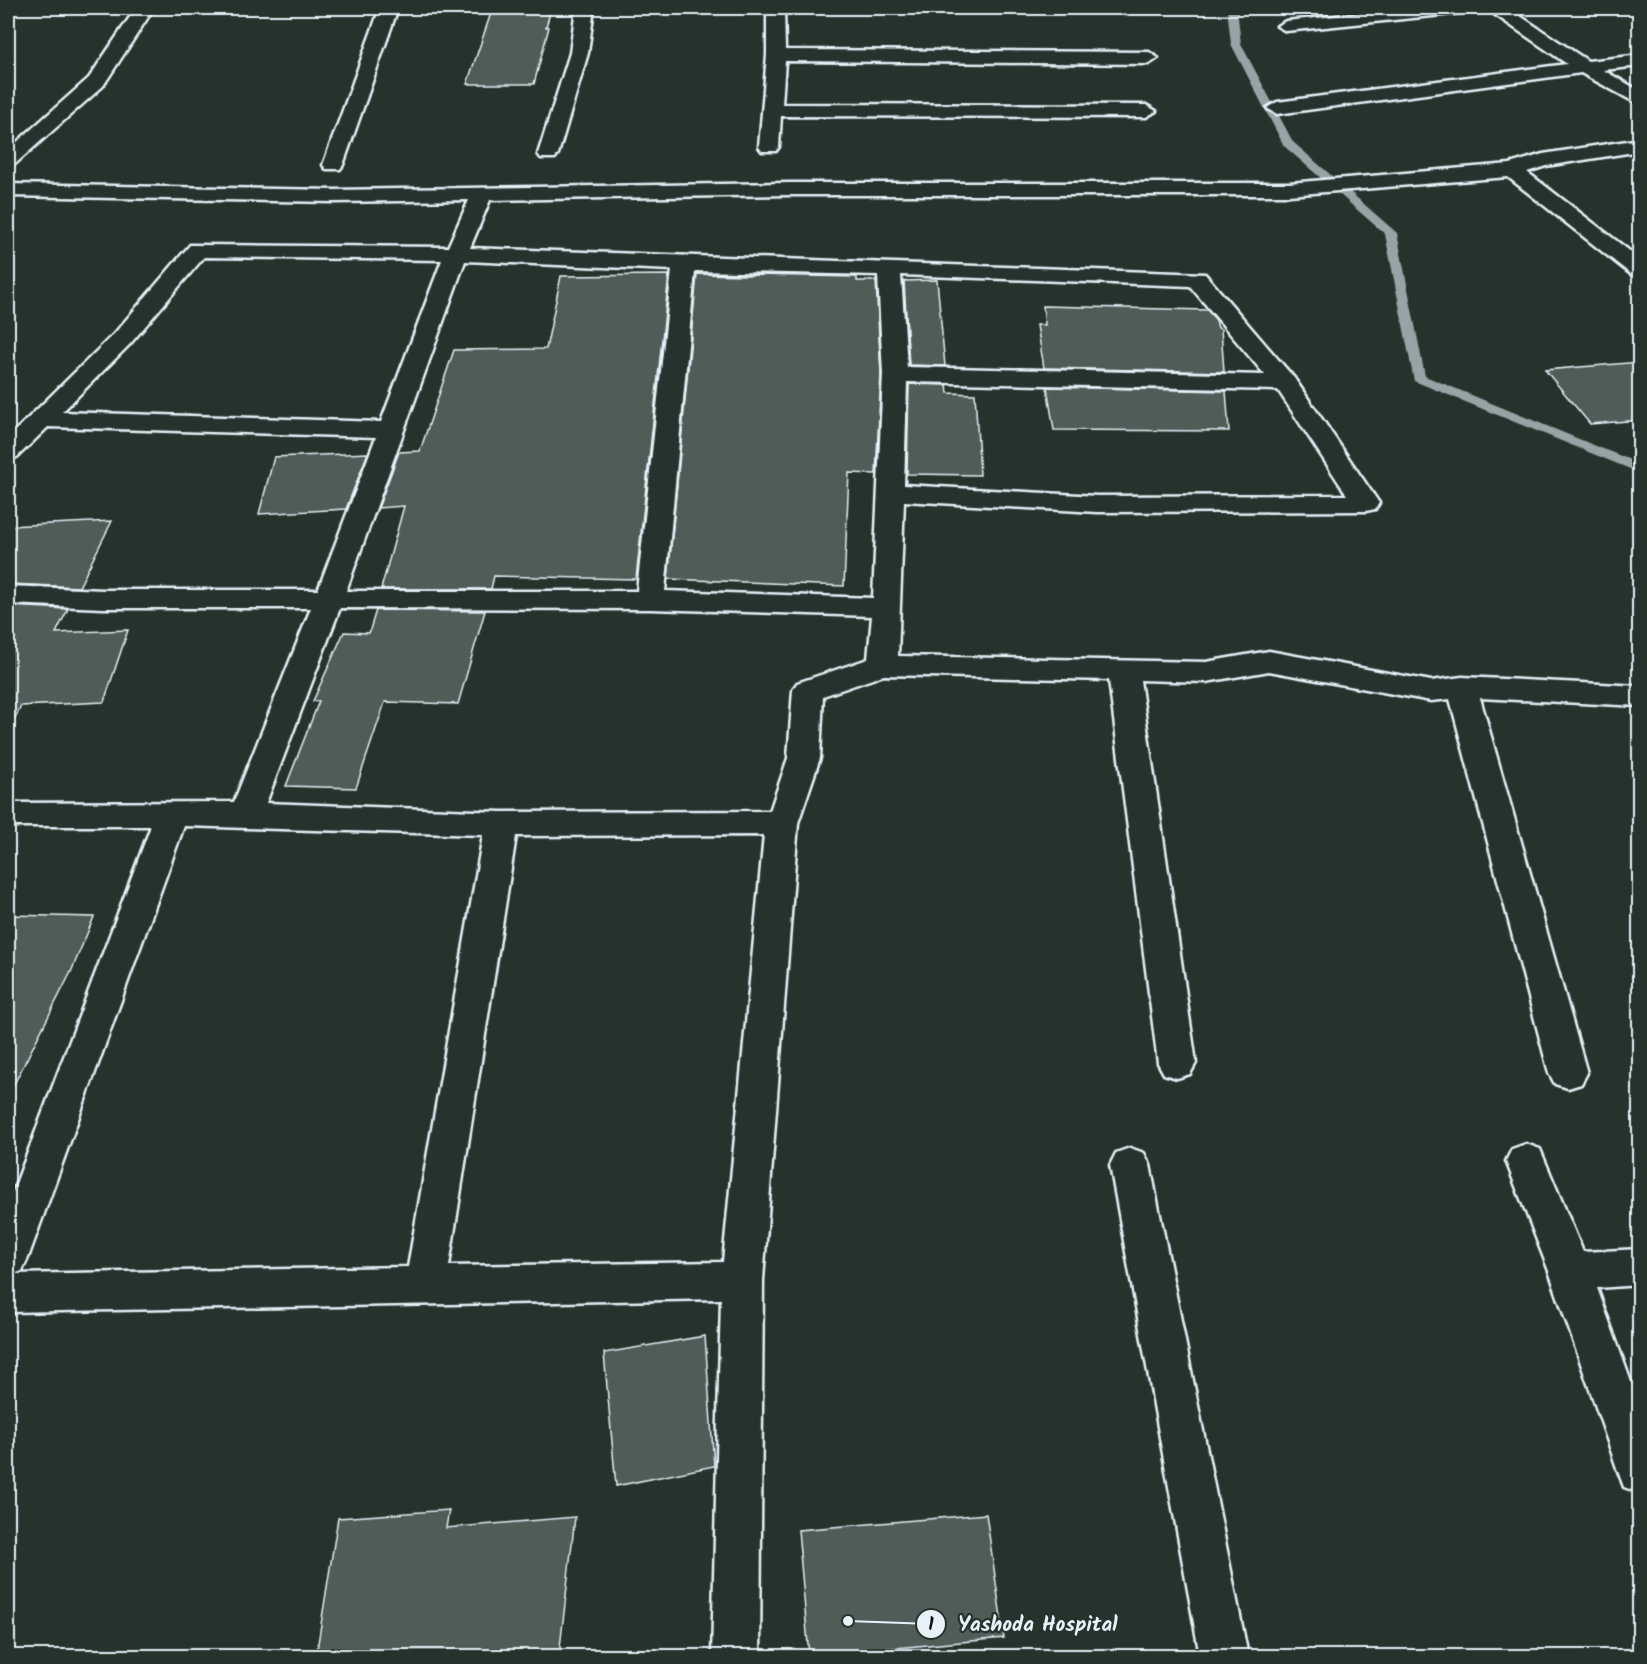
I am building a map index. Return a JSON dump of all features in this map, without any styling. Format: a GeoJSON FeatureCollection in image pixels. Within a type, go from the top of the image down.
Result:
{"type":"FeatureCollection","features":[{"type":"Feature","properties":{"kind":"street"},"geometry":{"type":"LineString","coordinates":[[8,160],[96,82],[145,8]]}},
{"type":"Feature","properties":{"kind":"street"},"geometry":{"type":"LineString","coordinates":[[333,165],[389,8]]}},
{"type":"Feature","properties":{"kind":"street"},"geometry":{"type":"LineString","coordinates":[[548,154],[579,53],[585,8]]}},
{"type":"Feature","properties":{"kind":"street"},"geometry":{"type":"LineString","coordinates":[[769,147],[776,55],[776,8]]}},
{"type":"Feature","properties":{"kind":"street"},"geometry":{"type":"LineString","coordinates":[[1286,26],[1462,8]]}},
{"type":"Feature","properties":{"kind":"street"},"geometry":{"type":"LineString","coordinates":[[1497,8],[1584,68],[1640,99]]}},
{"type":"Feature","properties":{"kind":"street"},"geometry":{"type":"LineString","coordinates":[[776,55],[1149,58]]}},
{"type":"Feature","properties":{"kind":"street"},"geometry":{"type":"LineString","coordinates":[[1277,108],[1640,60]]}},
{"type":"Feature","properties":{"kind":"street"},"geometry":{"type":"LineString","coordinates":[[772,110],[1146,111]]}},
{"type":"Feature","properties":{"kind":"street"},"geometry":{"type":"LineString","coordinates":[[8,190],[334,196],[789,189],[1289,189],[1512,170],[1543,160],[1640,145]]}},
{"type":"Feature","properties":{"kind":"street"},"geometry":{"type":"LineString","coordinates":[[1512,170],[1640,270]]}},
{"type":"Feature","properties":{"kind":"street"},"geometry":{"type":"LineString","coordinates":[[246,814],[329,599],[456,254],[482,195]]}},
{"type":"Feature","properties":{"kind":"street"},"geometry":{"type":"LineString","coordinates":[[8,452],[122,339],[198,250],[456,254],[684,264],[889,268],[1197,279],[1285,383],[1366,503],[1097,504],[891,492]]}},
{"type":"Feature","properties":{"kind":"street"},"geometry":{"type":"LineString","coordinates":[[650,600],[684,264]]}},
{"type":"Feature","properties":{"kind":"street"},"geometry":{"type":"LineString","coordinates":[[882,665],[887,607],[895,374],[889,268]]}},
{"type":"Feature","properties":{"kind":"street"},"geometry":{"type":"LineString","coordinates":[[895,374],[1285,383]]}},
{"type":"Feature","properties":{"kind":"street"},"geometry":{"type":"LineString","coordinates":[[42,419],[392,430]]}},
{"type":"Feature","properties":{"kind":"street"},"geometry":{"type":"LineString","coordinates":[[8,595],[103,599],[650,600],[887,607]]}},
{"type":"Feature","properties":{"kind":"street"},"geometry":{"type":"LineString","coordinates":[[736,1656],[742,1280],[782,823],[804,758],[808,690],[882,665],[1206,672],[1269,661],[1431,691],[1462,687],[1640,696]]}},
{"type":"Feature","properties":{"kind":"street"},"geometry":{"type":"LineString","coordinates":[[1123,670],[1176,1063]]}},
{"type":"Feature","properties":{"kind":"street"},"geometry":{"type":"LineString","coordinates":[[1462,687],[1568,1073]]}},
{"type":"Feature","properties":{"kind":"street"},"geometry":{"type":"LineString","coordinates":[[8,814],[246,814],[501,824],[782,823]]}},
{"type":"Feature","properties":{"kind":"street"},"geometry":{"type":"LineString","coordinates":[[8,1258],[171,815]]}},
{"type":"Feature","properties":{"kind":"street"},"geometry":{"type":"LineString","coordinates":[[425,1286],[501,824]]}},
{"type":"Feature","properties":{"kind":"street"},"geometry":{"type":"LineString","coordinates":[[1526,1161],[1570,1271],[1640,1471]]}},
{"type":"Feature","properties":{"kind":"street"},"geometry":{"type":"LineString","coordinates":[[1130,1165],[1224,1656]]}},
{"type":"Feature","properties":{"kind":"street"},"geometry":{"type":"LineString","coordinates":[[1570,1271],[1640,1267]]}},
{"type":"Feature","properties":{"kind":"street"},"geometry":{"type":"LineString","coordinates":[[8,1293],[742,1280]]}},
{"type":"Feature","properties":{"kind":"building"},"geometry":{"type":"Polygon","coordinates":[[[551,9],[546,27],[549,27],[534,84],[467,84],[492,10],[551,9]]]}},
{"type":"Feature","properties":{"kind":"building"},"geometry":{"type":"Polygon","coordinates":[[[697,274],[857,277],[857,281],[876,281],[881,374],[876,474],[849,473],[844,586],[668,579],[697,274]]]}},
{"type":"Feature","properties":{"kind":"building"},"geometry":{"type":"Polygon","coordinates":[[[669,275],[636,579],[494,576],[491,589],[381,589],[404,506],[378,508],[399,452],[420,451],[454,350],[546,349],[561,276],[669,275]]]}},
{"type":"Feature","properties":{"kind":"building"},"geometry":{"type":"Polygon","coordinates":[[[937,280],[945,366],[909,365],[904,281],[937,280]]]}},
{"type":"Feature","properties":{"kind":"building"},"geometry":{"type":"Polygon","coordinates":[[[1043,306],[1207,310],[1216,320],[1218,328],[1221,329],[1224,372],[1044,368],[1037,325],[1045,325],[1043,306]]]}},
{"type":"Feature","properties":{"kind":"building"},"geometry":{"type":"Polygon","coordinates":[[[1640,362],[1640,420],[1590,424],[1545,370],[1640,362]]]}},
{"type":"Feature","properties":{"kind":"building"},"geometry":{"type":"Polygon","coordinates":[[[909,384],[947,385],[948,393],[975,394],[980,475],[907,474],[909,384]]]}},
{"type":"Feature","properties":{"kind":"building"},"geometry":{"type":"Polygon","coordinates":[[[1047,387],[1226,391],[1229,431],[1054,430],[1047,387]]]}},
{"type":"Feature","properties":{"kind":"building"},"geometry":{"type":"Polygon","coordinates":[[[368,453],[346,509],[259,514],[274,457],[368,453]]]}},
{"type":"Feature","properties":{"kind":"building"},"geometry":{"type":"Polygon","coordinates":[[[112,521],[79,587],[8,584],[8,526],[112,521]]]}},
{"type":"Feature","properties":{"kind":"building"},"geometry":{"type":"Polygon","coordinates":[[[8,606],[68,609],[56,633],[128,630],[104,702],[21,706],[8,733],[8,606]]]}},
{"type":"Feature","properties":{"kind":"building"},"geometry":{"type":"Polygon","coordinates":[[[376,610],[485,611],[458,704],[385,702],[356,788],[286,786],[319,701],[313,701],[344,632],[369,633],[376,610]]]}},
{"type":"Feature","properties":{"kind":"building"},"geometry":{"type":"Polygon","coordinates":[[[8,915],[94,917],[71,972],[8,1096],[8,915]]]}},
{"type":"Feature","properties":{"kind":"building"},"geometry":{"type":"Polygon","coordinates":[[[705,1336],[714,1466],[616,1486],[604,1353],[705,1336]]]}},
{"type":"Feature","properties":{"kind":"building"},"geometry":{"type":"Polygon","coordinates":[[[449,1510],[446,1528],[575,1517],[559,1656],[316,1656],[338,1518],[449,1510]]]}},
{"type":"Feature","properties":{"kind":"building"},"geometry":{"type":"Polygon","coordinates":[[[986,1514],[1004,1638],[809,1656],[798,1530],[986,1514]]]}},
{"type":"Feature","properties":{"kind":"waterway"},"geometry":{"type":"LineString","coordinates":[[1232,8],[1236,44],[1288,144],[1391,233],[1419,378],[1640,469]]}},
{"type":"Feature","properties":{"kind":"place","name":"Yashoda Hospital"},"geometry":{"type":"Point","coordinates":[848,1621]}}]}
